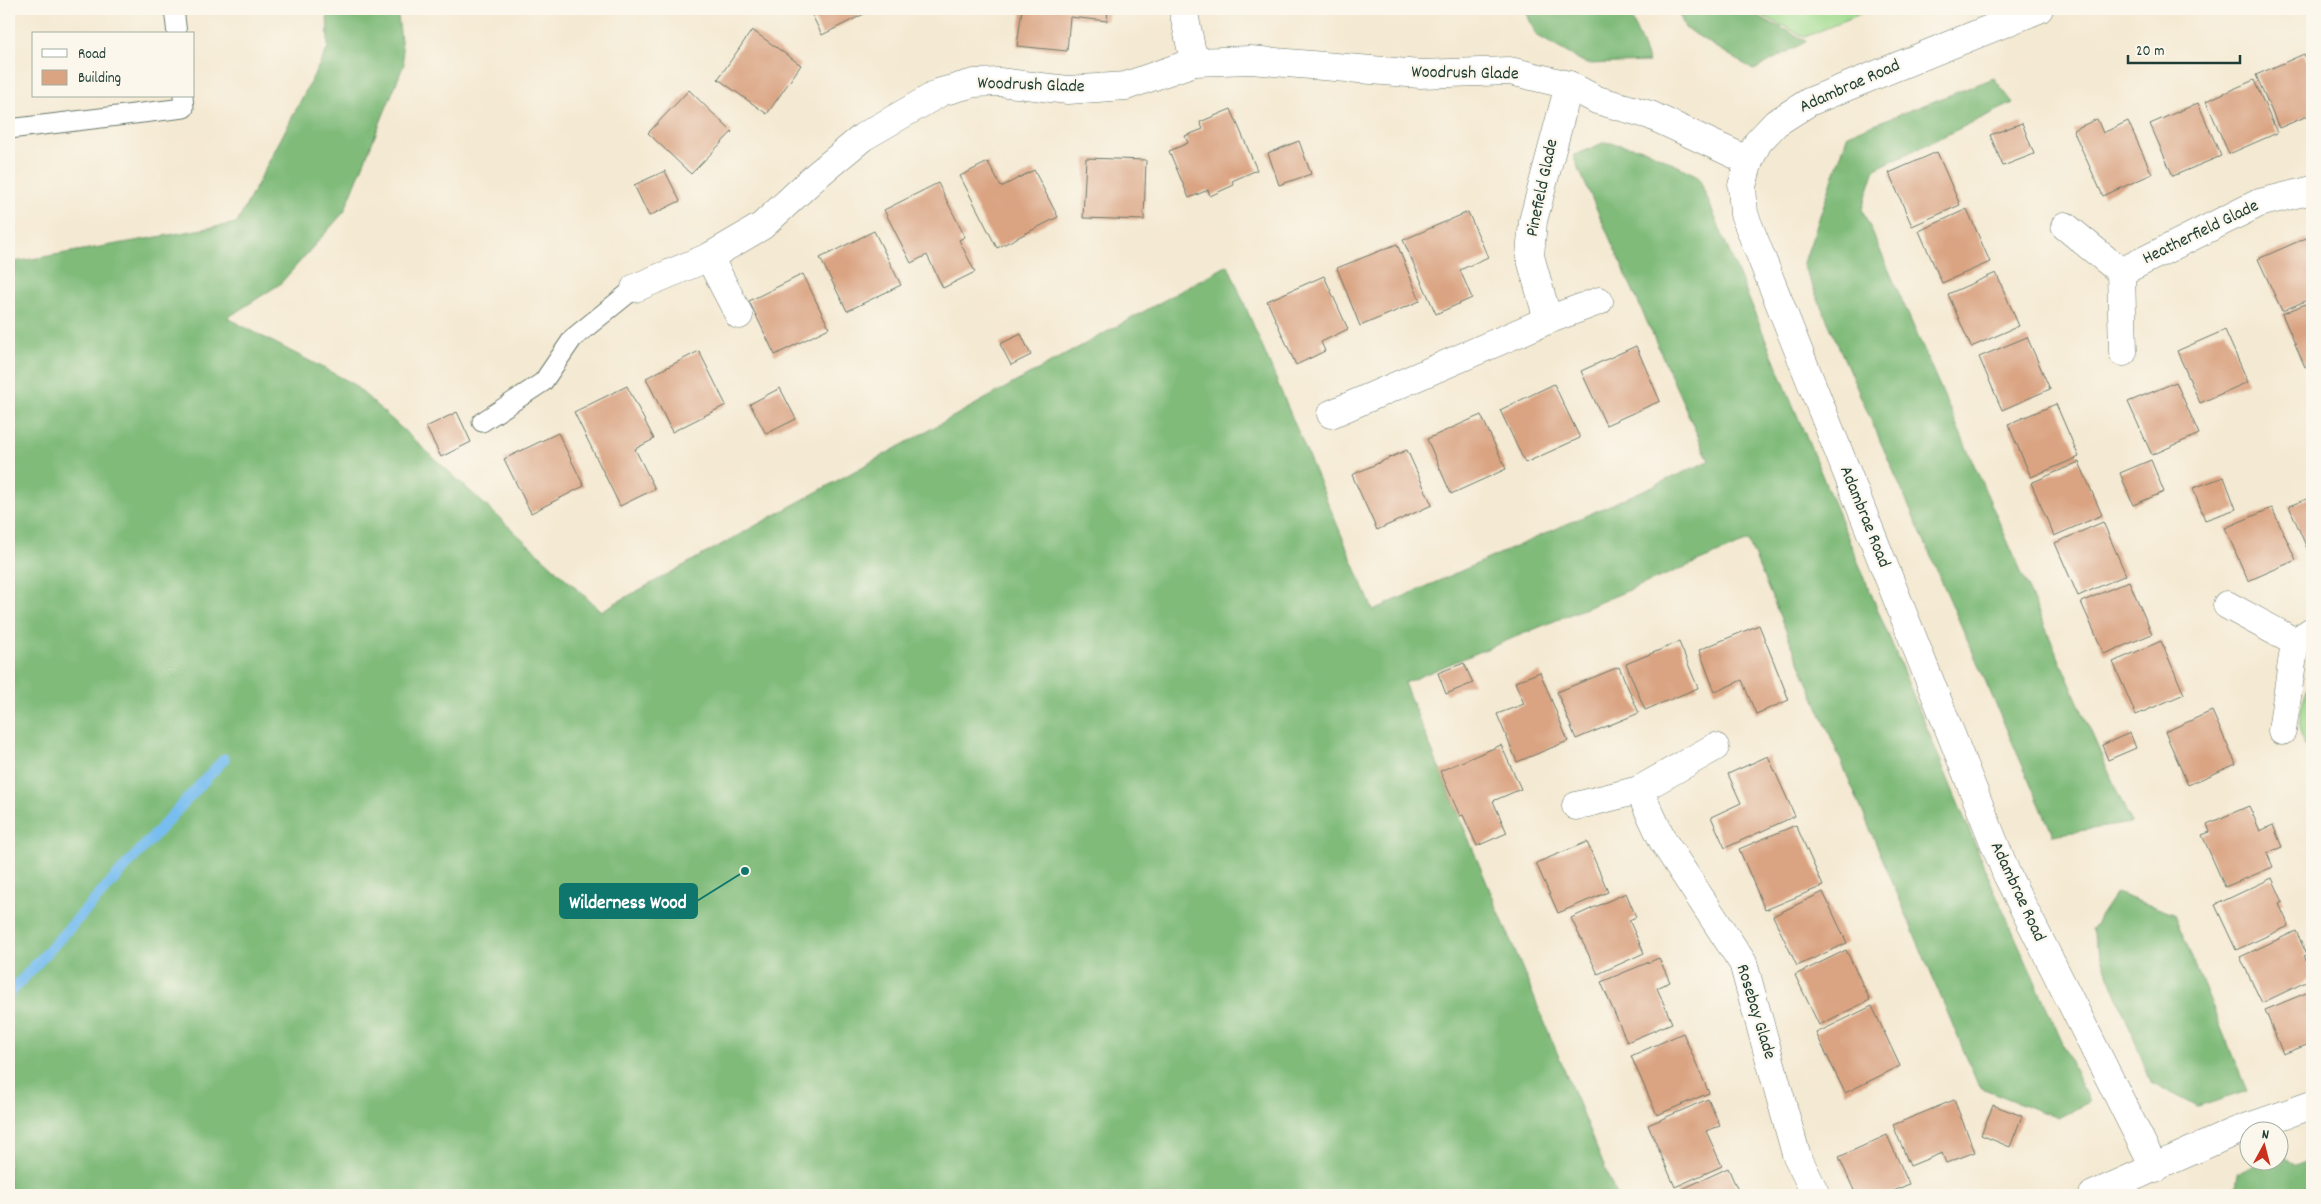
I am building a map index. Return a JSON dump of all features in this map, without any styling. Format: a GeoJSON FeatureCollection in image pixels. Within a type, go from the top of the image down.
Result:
{"type":"FeatureCollection","features":[{"type":"Feature","properties":{"kind":"street"},"geometry":{"type":"LineString","coordinates":[[1183,9],[1194,62]]}},
{"type":"Feature","properties":{"kind":"street","name":"Adambrae Road"},"geometry":{"type":"LineString","coordinates":[[2039,9],[1809,102],[1776,122],[1758,142],[1749,161],[1742,186],[1744,214],[2003,865],[2155,1169]]}},
{"type":"Feature","properties":{"kind":"street","name":"Woodrush Glade"},"geometry":{"type":"LineString","coordinates":[[635,288],[709,257],[762,226],[817,175],[863,137],[941,92],[974,83],[999,82],[1068,90],[1126,86],[1194,62],[1250,60],[1420,74],[1510,71],[1569,85],[1597,100],[1650,115],[1749,161]]}},
{"type":"Feature","properties":{"kind":"street","name":"Pinefield Glade"},"geometry":{"type":"LineString","coordinates":[[1548,320],[1530,256],[1533,222],[1569,85]]}},
{"type":"Feature","properties":{"kind":"street","name":"Heatherfield Glade"},"geometry":{"type":"LineString","coordinates":[[2121,272],[2259,203],[2312,190]]}},
{"type":"Feature","properties":{"kind":"street","name":"Heatherfield Glade"},"geometry":{"type":"LineString","coordinates":[[2065,226],[2121,272],[2123,352]]}},
{"type":"Feature","properties":{"kind":"street"},"geometry":{"type":"LineString","coordinates":[[709,257],[739,315]]}},
{"type":"Feature","properties":{"kind":"street"},"geometry":{"type":"LineString","coordinates":[[1331,414],[1548,320],[1600,301]]}},
{"type":"Feature","properties":{"kind":"street"},"geometry":{"type":"LineString","coordinates":[[2227,605],[2304,637],[2282,732]]}},
{"type":"Feature","properties":{"kind":"street"},"geometry":{"type":"LineString","coordinates":[[1576,806],[1639,790],[1715,747]]}},
{"type":"Feature","properties":{"kind":"street","name":"Rosebay Glade"},"geometry":{"type":"LineString","coordinates":[[1639,790],[1663,841],[1742,963],[1796,1154],[1816,1195]]}},
{"type":"Feature","properties":{"kind":"street"},"geometry":{"type":"LineString","coordinates":[[2093,1195],[2155,1169],[2234,1132],[2312,1105]]}},
{"type":"Feature","properties":{"kind":"lane"},"geometry":{"type":"LineString","coordinates":[[174,9],[177,32]]}},
{"type":"Feature","properties":{"kind":"lane"},"geometry":{"type":"LineString","coordinates":[[9,129],[184,108],[183,98]]}},
{"type":"Feature","properties":{"kind":"lane"},"geometry":{"type":"LineString","coordinates":[[482,422],[544,382],[573,338],[635,288]]}},
{"type":"Feature","properties":{"kind":"green space"},"geometry":{"type":"Polygon","coordinates":[[[327,9],[397,9],[404,64],[344,212],[280,284],[227,318],[352,383],[601,611],[1228,265],[1373,610],[1709,461],[1573,156],[1605,142],[1644,149],[1698,176],[1991,883],[2089,1102],[2058,1118],[1979,1087],[1748,541],[1404,683],[1616,1195],[9,1195],[9,263],[237,223],[328,48],[327,9]]]}},
{"type":"Feature","properties":{"kind":"green space"},"geometry":{"type":"Polygon","coordinates":[[[1525,9],[1628,9],[1649,62],[1587,64],[1536,35],[1525,9]]]}},
{"type":"Feature","properties":{"kind":"green space"},"geometry":{"type":"Polygon","coordinates":[[[1677,9],[1747,9],[1807,41],[1754,70],[1685,28],[1677,9]]]}},
{"type":"Feature","properties":{"kind":"green space"},"geometry":{"type":"Polygon","coordinates":[[[1749,9],[1872,9],[1805,37],[1749,9]]]}},
{"type":"Feature","properties":{"kind":"green space"},"geometry":{"type":"Polygon","coordinates":[[[1994,78],[2013,103],[1875,169],[1862,209],[2131,823],[2053,835],[1803,265],[1848,134],[1994,78]]]}},
{"type":"Feature","properties":{"kind":"green space"},"geometry":{"type":"Polygon","coordinates":[[[2312,673],[2312,743],[2304,747],[2299,727],[2302,705],[2312,673]]]}},
{"type":"Feature","properties":{"kind":"green space"},"geometry":{"type":"Polygon","coordinates":[[[2116,893],[2174,914],[2247,1091],[2198,1107],[2151,1082],[2091,930],[2116,893]]]}},
{"type":"Feature","properties":{"kind":"green space"},"geometry":{"type":"Polygon","coordinates":[[[2312,1158],[2312,1194],[2235,1195],[2238,1173],[2288,1172],[2288,1160],[2296,1166],[2312,1158]]]}},
{"type":"Feature","properties":{"kind":"building"},"geometry":{"type":"Polygon","coordinates":[[[809,9],[874,9],[822,35],[809,9]]]}},
{"type":"Feature","properties":{"kind":"building"},"geometry":{"type":"Polygon","coordinates":[[[1022,9],[1108,9],[1107,21],[1070,17],[1067,51],[1017,46],[1022,9]]]}},
{"type":"Feature","properties":{"kind":"building"},"geometry":{"type":"Polygon","coordinates":[[[752,30],[801,65],[767,114],[718,79],[752,30]]]}},
{"type":"Feature","properties":{"kind":"building"},"geometry":{"type":"Polygon","coordinates":[[[2304,54],[2312,74],[2312,114],[2279,128],[2256,75],[2304,54]]]}},
{"type":"Feature","properties":{"kind":"building"},"geometry":{"type":"Polygon","coordinates":[[[2254,80],[2277,133],[2229,154],[2206,101],[2254,80]]]}},
{"type":"Feature","properties":{"kind":"building"},"geometry":{"type":"Polygon","coordinates":[[[689,90],[732,132],[691,174],[648,133],[689,90]]]}},
{"type":"Feature","properties":{"kind":"building"},"geometry":{"type":"Polygon","coordinates":[[[2198,103],[2221,156],[2173,176],[2150,124],[2198,103]]]}},
{"type":"Feature","properties":{"kind":"building"},"geometry":{"type":"Polygon","coordinates":[[[1231,109],[1257,170],[1232,181],[1234,185],[1210,196],[1208,190],[1189,198],[1169,151],[1188,143],[1185,136],[1203,129],[1200,122],[1231,109]]]}},
{"type":"Feature","properties":{"kind":"building"},"geometry":{"type":"Polygon","coordinates":[[[2097,119],[2103,133],[2128,121],[2152,174],[2103,196],[2073,130],[2097,119]]]}},
{"type":"Feature","properties":{"kind":"building"},"geometry":{"type":"Polygon","coordinates":[[[2022,123],[2034,154],[2003,166],[1990,135],[2022,123]]]}},
{"type":"Feature","properties":{"kind":"building"},"geometry":{"type":"Polygon","coordinates":[[[1299,141],[1311,174],[1279,185],[1268,153],[1299,141]]]}},
{"type":"Feature","properties":{"kind":"building"},"geometry":{"type":"Polygon","coordinates":[[[1937,152],[1960,205],[1912,226],[1889,173],[1937,152]]]}},
{"type":"Feature","properties":{"kind":"building"},"geometry":{"type":"Polygon","coordinates":[[[1086,158],[1146,160],[1144,220],[1083,218],[1086,158]]]}},
{"type":"Feature","properties":{"kind":"building"},"geometry":{"type":"Polygon","coordinates":[[[988,162],[1001,187],[1034,170],[1058,217],[997,248],[960,176],[988,162]]]}},
{"type":"Feature","properties":{"kind":"building"},"geometry":{"type":"Polygon","coordinates":[[[665,171],[680,201],[649,216],[634,185],[665,171]]]}},
{"type":"Feature","properties":{"kind":"building"},"geometry":{"type":"Polygon","coordinates":[[[938,183],[965,237],[959,240],[975,272],[943,288],[927,255],[911,263],[884,210],[938,183]]]}},
{"type":"Feature","properties":{"kind":"building"},"geometry":{"type":"Polygon","coordinates":[[[1967,209],[1990,262],[1942,283],[1919,231],[1967,209]]]}},
{"type":"Feature","properties":{"kind":"building"},"geometry":{"type":"Polygon","coordinates":[[[1468,212],[1488,257],[1460,270],[1472,298],[1436,314],[1403,240],[1468,212]]]}},
{"type":"Feature","properties":{"kind":"building"},"geometry":{"type":"Polygon","coordinates":[[[874,231],[901,285],[847,311],[820,258],[874,231]]]}},
{"type":"Feature","properties":{"kind":"building"},"geometry":{"type":"Polygon","coordinates":[[[2306,238],[2312,252],[2312,298],[2282,311],[2258,259],[2306,238]]]}},
{"type":"Feature","properties":{"kind":"building"},"geometry":{"type":"Polygon","coordinates":[[[1397,244],[1420,301],[1360,326],[1337,268],[1397,244]]]}},
{"type":"Feature","properties":{"kind":"building"},"geometry":{"type":"Polygon","coordinates":[[[1996,273],[2019,326],[1971,347],[1948,294],[1996,273]]]}},
{"type":"Feature","properties":{"kind":"building"},"geometry":{"type":"Polygon","coordinates":[[[803,274],[829,328],[775,355],[749,301],[803,274]]]}},
{"type":"Feature","properties":{"kind":"building"},"geometry":{"type":"Polygon","coordinates":[[[1324,276],[1348,329],[1321,342],[1325,351],[1296,365],[1267,301],[1324,276]]]}},
{"type":"Feature","properties":{"kind":"building"},"geometry":{"type":"Polygon","coordinates":[[[2312,301],[2312,364],[2305,367],[2282,314],[2312,301]]]}},
{"type":"Feature","properties":{"kind":"building"},"geometry":{"type":"Polygon","coordinates":[[[2225,330],[2248,382],[2200,403],[2177,351],[2225,330]]]}},
{"type":"Feature","properties":{"kind":"building"},"geometry":{"type":"Polygon","coordinates":[[[1021,334],[1031,355],[1011,365],[1000,344],[1021,334]]]}},
{"type":"Feature","properties":{"kind":"building"},"geometry":{"type":"Polygon","coordinates":[[[2027,337],[2050,389],[2002,410],[1979,357],[2027,337]]]}},
{"type":"Feature","properties":{"kind":"building"},"geometry":{"type":"Polygon","coordinates":[[[1636,346],[1660,401],[1606,425],[1581,371],[1636,346]]]}},
{"type":"Feature","properties":{"kind":"building"},"geometry":{"type":"Polygon","coordinates":[[[699,351],[726,405],[672,432],[646,378],[699,351]]]}},
{"type":"Feature","properties":{"kind":"building"},"geometry":{"type":"Polygon","coordinates":[[[2176,382],[2199,434],[2152,455],[2128,402],[2176,382]]]}},
{"type":"Feature","properties":{"kind":"building"},"geometry":{"type":"Polygon","coordinates":[[[1554,384],[1580,438],[1525,463],[1500,410],[1554,384]]]}},
{"type":"Feature","properties":{"kind":"building"},"geometry":{"type":"Polygon","coordinates":[[[627,386],[654,439],[635,449],[655,489],[620,506],[574,412],[627,386]]]}},
{"type":"Feature","properties":{"kind":"building"},"geometry":{"type":"Polygon","coordinates":[[[780,388],[796,419],[766,434],[750,404],[780,388]]]}},
{"type":"Feature","properties":{"kind":"building"},"geometry":{"type":"Polygon","coordinates":[[[2056,404],[2079,457],[2031,477],[2008,424],[2056,404]]]}},
{"type":"Feature","properties":{"kind":"building"},"geometry":{"type":"Polygon","coordinates":[[[457,412],[471,442],[441,457],[426,427],[457,412]]]}},
{"type":"Feature","properties":{"kind":"building"},"geometry":{"type":"Polygon","coordinates":[[[1481,415],[1506,469],[1451,494],[1427,439],[1481,415]]]}},
{"type":"Feature","properties":{"kind":"building"},"geometry":{"type":"Polygon","coordinates":[[[558,433],[584,486],[531,513],[504,459],[558,433]]]}},
{"type":"Feature","properties":{"kind":"building"},"geometry":{"type":"Polygon","coordinates":[[[1407,450],[1432,505],[1377,530],[1352,475],[1407,450]]]}},
{"type":"Feature","properties":{"kind":"building"},"geometry":{"type":"Polygon","coordinates":[[[2151,460],[2164,492],[2133,505],[2120,473],[2151,460]]]}},
{"type":"Feature","properties":{"kind":"building"},"geometry":{"type":"Polygon","coordinates":[[[2079,462],[2102,515],[2054,536],[2031,483],[2079,462]]]}},
{"type":"Feature","properties":{"kind":"building"},"geometry":{"type":"Polygon","coordinates":[[[2224,477],[2236,509],[2205,520],[2193,488],[2224,477]]]}},
{"type":"Feature","properties":{"kind":"building"},"geometry":{"type":"Polygon","coordinates":[[[2312,497],[2312,560],[2289,506],[2312,497]]]}},
{"type":"Feature","properties":{"kind":"building"},"geometry":{"type":"Polygon","coordinates":[[[2272,508],[2296,560],[2248,581],[2225,528],[2272,508]]]}},
{"type":"Feature","properties":{"kind":"building"},"geometry":{"type":"Polygon","coordinates":[[[2103,522],[2126,575],[2078,596],[2055,543],[2103,522]]]}},
{"type":"Feature","properties":{"kind":"building"},"geometry":{"type":"Polygon","coordinates":[[[2129,581],[2152,634],[2104,654],[2081,602],[2129,581]]]}},
{"type":"Feature","properties":{"kind":"building"},"geometry":{"type":"Polygon","coordinates":[[[1759,625],[1789,700],[1756,714],[1742,680],[1715,692],[1699,650],[1759,625]]]}},
{"type":"Feature","properties":{"kind":"building"},"geometry":{"type":"Polygon","coordinates":[[[2161,641],[2184,694],[2136,715],[2113,662],[2161,641]]]}},
{"type":"Feature","properties":{"kind":"building"},"geometry":{"type":"Polygon","coordinates":[[[1679,642],[1698,688],[1645,710],[1626,664],[1679,642]]]}},
{"type":"Feature","properties":{"kind":"building"},"geometry":{"type":"Polygon","coordinates":[[[1464,663],[1473,683],[1446,694],[1438,673],[1464,663]]]}},
{"type":"Feature","properties":{"kind":"building"},"geometry":{"type":"Polygon","coordinates":[[[1619,667],[1639,713],[1576,739],[1557,692],[1619,667]]]}},
{"type":"Feature","properties":{"kind":"building"},"geometry":{"type":"Polygon","coordinates":[[[1540,672],[1568,741],[1517,762],[1497,714],[1524,704],[1515,682],[1540,672]]]}},
{"type":"Feature","properties":{"kind":"building"},"geometry":{"type":"Polygon","coordinates":[[[2212,711],[2236,764],[2188,785],[2165,732],[2212,711]]]}},
{"type":"Feature","properties":{"kind":"building"},"geometry":{"type":"Polygon","coordinates":[[[2130,733],[2136,748],[2108,760],[2102,745],[2130,733]]]}},
{"type":"Feature","properties":{"kind":"building"},"geometry":{"type":"Polygon","coordinates":[[[1501,745],[1521,789],[1493,801],[1507,833],[1477,846],[1463,815],[1460,816],[1440,771],[1501,745]]]}},
{"type":"Feature","properties":{"kind":"building"},"geometry":{"type":"Polygon","coordinates":[[[1768,756],[1795,816],[1725,848],[1711,817],[1741,803],[1728,774],[1768,756]]]}},
{"type":"Feature","properties":{"kind":"building"},"geometry":{"type":"Polygon","coordinates":[[[2249,806],[2260,831],[2273,825],[2282,847],[2267,853],[2273,867],[2225,887],[2202,835],[2210,832],[2207,824],[2249,806]]]}},
{"type":"Feature","properties":{"kind":"building"},"geometry":{"type":"Polygon","coordinates":[[[1796,825],[1823,886],[1765,910],[1739,849],[1796,825]]]}},
{"type":"Feature","properties":{"kind":"building"},"geometry":{"type":"Polygon","coordinates":[[[1587,842],[1608,892],[1558,913],[1536,863],[1587,842]]]}},
{"type":"Feature","properties":{"kind":"building"},"geometry":{"type":"Polygon","coordinates":[[[2272,878],[2283,902],[2279,904],[2289,926],[2236,950],[2215,905],[2272,878]]]}},
{"type":"Feature","properties":{"kind":"building"},"geometry":{"type":"Polygon","coordinates":[[[1823,892],[1847,943],[1797,966],[1773,916],[1823,892]]]}},
{"type":"Feature","properties":{"kind":"building"},"geometry":{"type":"Polygon","coordinates":[[[1626,893],[1636,917],[1629,920],[1644,953],[1598,974],[1571,918],[1626,893]]]}},
{"type":"Feature","properties":{"kind":"building"},"geometry":{"type":"Polygon","coordinates":[[[2296,931],[2307,955],[2304,956],[2312,973],[2312,979],[2262,1003],[2240,957],[2296,931]]]}},
{"type":"Feature","properties":{"kind":"building"},"geometry":{"type":"Polygon","coordinates":[[[1846,950],[1870,1000],[1819,1025],[1795,975],[1846,950]]]}},
{"type":"Feature","properties":{"kind":"building"},"geometry":{"type":"Polygon","coordinates":[[[1659,958],[1670,982],[1657,988],[1672,1023],[1627,1042],[1601,982],[1659,958]]]}},
{"type":"Feature","properties":{"kind":"building"},"geometry":{"type":"Polygon","coordinates":[[[2311,991],[2312,1043],[2283,1054],[2265,1010],[2311,991]]]}},
{"type":"Feature","properties":{"kind":"building"},"geometry":{"type":"Polygon","coordinates":[[[1872,1006],[1900,1066],[1845,1093],[1816,1033],[1872,1006]]]}},
{"type":"Feature","properties":{"kind":"building"},"geometry":{"type":"Polygon","coordinates":[[[1683,1033],[1709,1093],[1657,1115],[1631,1056],[1683,1033]]]}},
{"type":"Feature","properties":{"kind":"building"},"geometry":{"type":"Polygon","coordinates":[[[1708,1099],[1720,1126],[1706,1131],[1722,1166],[1675,1187],[1648,1125],[1708,1099]]]}},
{"type":"Feature","properties":{"kind":"building"},"geometry":{"type":"Polygon","coordinates":[[[1954,1100],[1975,1152],[1946,1163],[1942,1153],[1910,1166],[1893,1125],[1954,1100]]]}},
{"type":"Feature","properties":{"kind":"building"},"geometry":{"type":"Polygon","coordinates":[[[1993,1105],[2022,1116],[2010,1147],[1981,1135],[1993,1105]]]}},
{"type":"Feature","properties":{"kind":"building"},"geometry":{"type":"Polygon","coordinates":[[[1887,1135],[1909,1184],[1885,1195],[1856,1195],[1839,1157],[1887,1135]]]}},
{"type":"Feature","properties":{"kind":"building"},"geometry":{"type":"Polygon","coordinates":[[[1728,1168],[1740,1195],[1677,1195],[1676,1192],[1728,1168]]]}},
{"type":"Feature","properties":{"kind":"waterway"},"geometry":{"type":"LineString","coordinates":[[9,994],[224,759]]}},
{"type":"Feature","properties":{"kind":"place","name":"Wilderness Wood"},"geometry":{"type":"Point","coordinates":[745,871]}}]}
